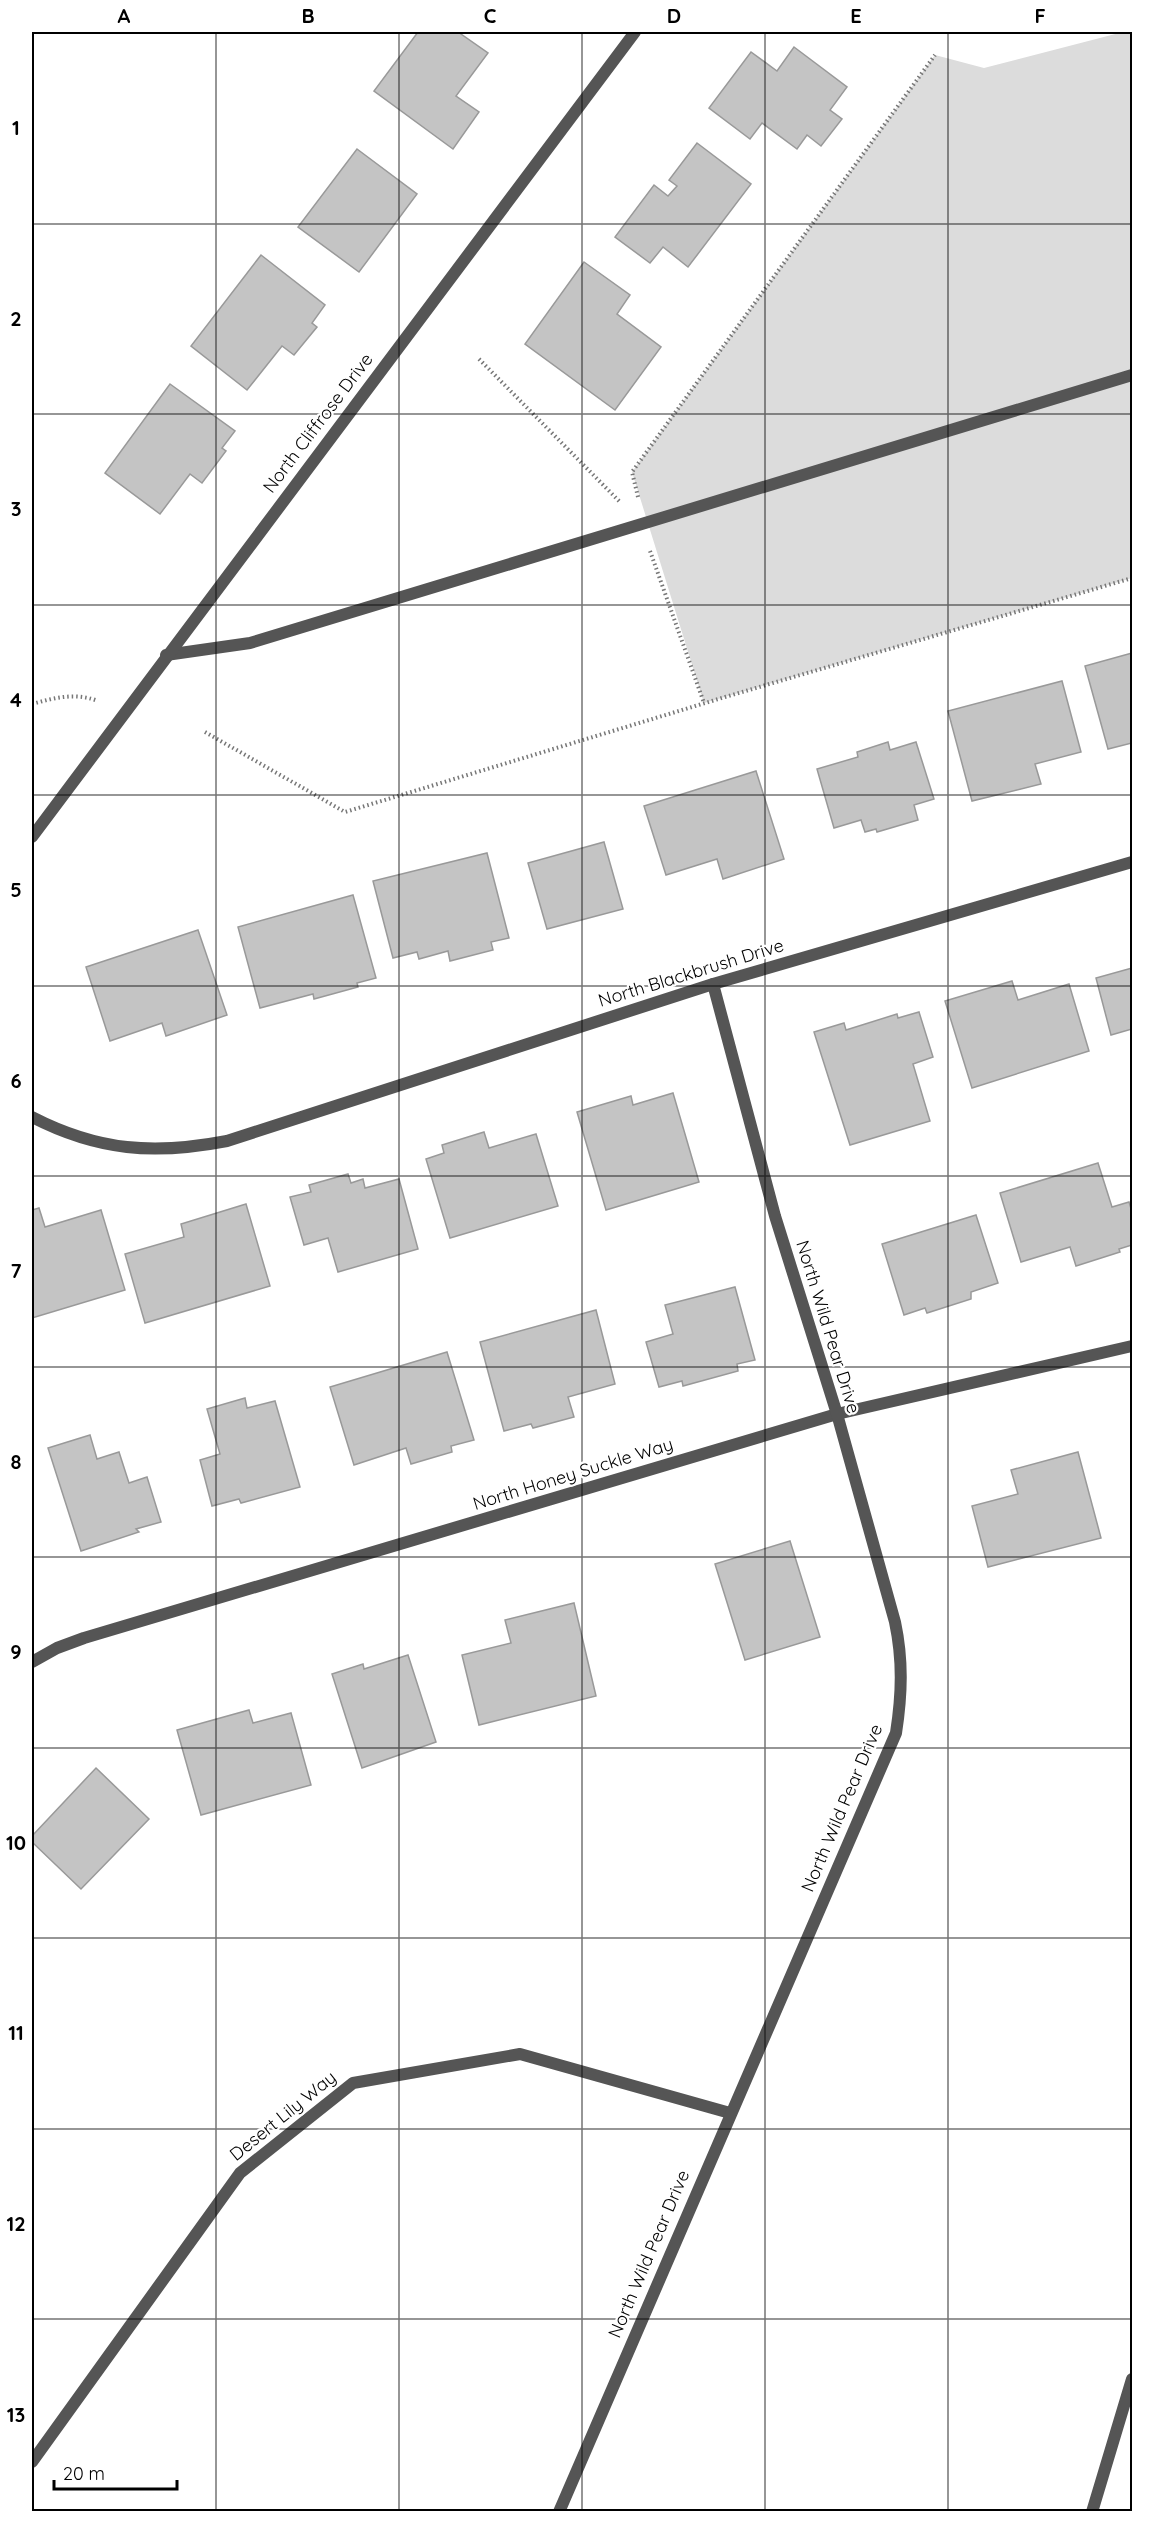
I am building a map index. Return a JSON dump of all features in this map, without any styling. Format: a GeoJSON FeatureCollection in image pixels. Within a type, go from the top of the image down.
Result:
{"type":"FeatureCollection","features":[{"type":"Feature","properties":{"kind":"street","name":"North Cliffrose Drive"},"geometry":{"type":"LineString","coordinates":[[32,837],[166,655],[635,32]]}},
{"type":"Feature","properties":{"kind":"street"},"geometry":{"type":"LineString","coordinates":[[166,655],[250,643],[1132,375]]}},
{"type":"Feature","properties":{"kind":"street","name":"North Blackbrush Drive"},"geometry":{"type":"LineString","coordinates":[[32,1117],[85,1140],[115,1147],[153,1150],[190,1148],[227,1141],[713,984],[1132,862]]}},
{"type":"Feature","properties":{"kind":"street","name":"North Wild Pear Drive"},"geometry":{"type":"LineString","coordinates":[[559,2511],[896,1732],[902,1697],[900,1646],[895,1622],[837,1414],[775,1216],[713,984]]}},
{"type":"Feature","properties":{"kind":"street","name":"North Honey Suckle Way"},"geometry":{"type":"LineString","coordinates":[[32,1662],[57,1648],[84,1638],[837,1414],[1132,1346]]}},
{"type":"Feature","properties":{"kind":"street","name":"Desert Lily Way"},"geometry":{"type":"LineString","coordinates":[[32,2462],[240,2173],[353,2083],[520,2054],[730,2113]]}},
{"type":"Feature","properties":{"kind":"street"},"geometry":{"type":"LineString","coordinates":[[1092,2511],[1132,2379]]}},
{"type":"Feature","properties":{"kind":"path"},"geometry":{"type":"LineString","coordinates":[[704,703],[648,545],[632,472],[935,55]]}},
{"type":"Feature","properties":{"kind":"path"},"geometry":{"type":"LineString","coordinates":[[479,359],[643,524]]}},
{"type":"Feature","properties":{"kind":"path"},"geometry":{"type":"LineString","coordinates":[[205,732],[345,812],[704,703],[1132,578]]}},
{"type":"Feature","properties":{"kind":"path"},"geometry":{"type":"LineString","coordinates":[[32,704],[62,696],[80,696],[95,700],[121,717]]}},
{"type":"Feature","properties":{"kind":"shaded area"},"geometry":{"type":"Polygon","coordinates":[[[1123,32],[1132,32],[1132,578],[704,703],[632,472],[935,55],[984,68],[1123,32]]]}},
{"type":"Feature","properties":{"kind":"building"},"geometry":{"type":"Polygon","coordinates":[[[418,32],[458,32],[488,53],[456,96],[479,112],[453,149],[374,91],[418,32]]]}},
{"type":"Feature","properties":{"kind":"building"},"geometry":{"type":"Polygon","coordinates":[[[794,47],[847,87],[830,110],[842,119],[821,146],[807,135],[797,149],[762,123],[750,139],[709,108],[751,52],[777,71],[794,47]]]}},
{"type":"Feature","properties":{"kind":"building"},"geometry":{"type":"Polygon","coordinates":[[[697,143],[751,184],[688,267],[663,247],[650,263],[615,237],[654,185],[668,196],[677,186],[669,180],[697,143]]]}},
{"type":"Feature","properties":{"kind":"building"},"geometry":{"type":"Polygon","coordinates":[[[357,149],[417,194],[359,272],[298,227],[357,149]]]}},
{"type":"Feature","properties":{"kind":"building"},"geometry":{"type":"Polygon","coordinates":[[[261,255],[325,305],[312,323],[317,327],[294,355],[282,346],[247,390],[191,346],[261,255]]]}},
{"type":"Feature","properties":{"kind":"building"},"geometry":{"type":"Polygon","coordinates":[[[584,262],[630,295],[617,314],[661,347],[615,410],[525,344],[584,262]]]}},
{"type":"Feature","properties":{"kind":"building"},"geometry":{"type":"Polygon","coordinates":[[[170,384],[235,431],[222,448],[226,451],[202,483],[190,474],[160,514],[105,473],[170,384]]]}},
{"type":"Feature","properties":{"kind":"building"},"geometry":{"type":"Polygon","coordinates":[[[1132,653],[1132,743],[1108,749],[1085,666],[1132,653]]]}},
{"type":"Feature","properties":{"kind":"building"},"geometry":{"type":"Polygon","coordinates":[[[1062,681],[1081,752],[1035,764],[1041,784],[972,801],[948,711],[1062,681]]]}},
{"type":"Feature","properties":{"kind":"building"},"geometry":{"type":"Polygon","coordinates":[[[888,742],[890,750],[916,742],[934,799],[914,805],[918,820],[877,832],[876,829],[865,832],[861,820],[834,828],[817,769],[858,757],[857,752],[888,742]]]}},
{"type":"Feature","properties":{"kind":"building"},"geometry":{"type":"Polygon","coordinates":[[[756,771],[784,859],[723,879],[717,859],[666,875],[644,806],[756,771]]]}},
{"type":"Feature","properties":{"kind":"building"},"geometry":{"type":"Polygon","coordinates":[[[604,842],[623,909],[547,929],[528,863],[604,842]]]}},
{"type":"Feature","properties":{"kind":"building"},"geometry":{"type":"Polygon","coordinates":[[[487,853],[509,938],[491,942],[493,950],[450,961],[448,951],[419,959],[417,952],[393,958],[373,881],[487,853]]]}},
{"type":"Feature","properties":{"kind":"building"},"geometry":{"type":"Polygon","coordinates":[[[353,895],[376,978],[357,983],[358,987],[314,999],[313,994],[260,1008],[238,927],[353,895]]]}},
{"type":"Feature","properties":{"kind":"building"},"geometry":{"type":"Polygon","coordinates":[[[198,930],[227,1015],[166,1036],[162,1023],[110,1041],[86,967],[198,930]]]}},
{"type":"Feature","properties":{"kind":"building"},"geometry":{"type":"Polygon","coordinates":[[[1132,968],[1132,1029],[1111,1035],[1096,978],[1132,968]]]}},
{"type":"Feature","properties":{"kind":"building"},"geometry":{"type":"Polygon","coordinates":[[[1012,981],[1018,1000],[1069,984],[1089,1051],[972,1088],[945,1001],[1012,981]]]}},
{"type":"Feature","properties":{"kind":"building"},"geometry":{"type":"Polygon","coordinates":[[[919,1012],[933,1057],[913,1064],[930,1121],[850,1145],[814,1032],[844,1023],[846,1030],[897,1014],[898,1018],[919,1012]]]}},
{"type":"Feature","properties":{"kind":"building"},"geometry":{"type":"Polygon","coordinates":[[[673,1093],[699,1182],[606,1210],[577,1112],[631,1096],[633,1105],[673,1093]]]}},
{"type":"Feature","properties":{"kind":"building"},"geometry":{"type":"Polygon","coordinates":[[[484,1132],[489,1148],[536,1134],[558,1206],[450,1238],[426,1159],[444,1153],[442,1145],[484,1132]]]}},
{"type":"Feature","properties":{"kind":"building"},"geometry":{"type":"Polygon","coordinates":[[[1098,1163],[1112,1207],[1129,1202],[1132,1212],[1132,1245],[1119,1249],[1120,1252],[1076,1266],[1070,1247],[1021,1262],[1000,1193],[1098,1163]]]}},
{"type":"Feature","properties":{"kind":"building"},"geometry":{"type":"Polygon","coordinates":[[[348,1174],[351,1183],[363,1179],[365,1188],[399,1179],[418,1249],[338,1272],[328,1238],[304,1245],[290,1197],[311,1192],[309,1185],[348,1174]]]}},
{"type":"Feature","properties":{"kind":"building"},"geometry":{"type":"Polygon","coordinates":[[[246,1204],[270,1286],[145,1323],[125,1254],[184,1237],[181,1224],[246,1204]]]}},
{"type":"Feature","properties":{"kind":"building"},"geometry":{"type":"Polygon","coordinates":[[[39,1208],[45,1227],[101,1210],[125,1290],[32,1318],[32,1210],[39,1208]]]}},
{"type":"Feature","properties":{"kind":"building"},"geometry":{"type":"Polygon","coordinates":[[[976,1215],[998,1283],[971,1292],[971,1299],[927,1313],[925,1308],[904,1315],[882,1244],[976,1215]]]}},
{"type":"Feature","properties":{"kind":"building"},"geometry":{"type":"Polygon","coordinates":[[[735,1287],[755,1360],[737,1364],[738,1371],[683,1386],[682,1381],[659,1387],[646,1342],[673,1334],[665,1305],[735,1287]]]}},
{"type":"Feature","properties":{"kind":"building"},"geometry":{"type":"Polygon","coordinates":[[[596,1310],[615,1384],[568,1397],[574,1417],[533,1428],[531,1424],[504,1431],[480,1342],[596,1310]]]}},
{"type":"Feature","properties":{"kind":"building"},"geometry":{"type":"Polygon","coordinates":[[[447,1352],[474,1440],[451,1446],[452,1452],[411,1464],[406,1448],[354,1465],[330,1387],[447,1352]]]}},
{"type":"Feature","properties":{"kind":"building"},"geometry":{"type":"Polygon","coordinates":[[[245,1398],[247,1408],[275,1401],[300,1487],[241,1503],[239,1499],[212,1506],[200,1460],[220,1454],[207,1409],[245,1398]]]}},
{"type":"Feature","properties":{"kind":"building"},"geometry":{"type":"Polygon","coordinates":[[[90,1435],[97,1459],[119,1452],[129,1483],[147,1477],[161,1522],[136,1529],[139,1532],[81,1551],[48,1448],[90,1435]]]}},
{"type":"Feature","properties":{"kind":"building"},"geometry":{"type":"Polygon","coordinates":[[[1078,1452],[1101,1538],[988,1567],[972,1506],[1018,1494],[1011,1470],[1078,1452]]]}},
{"type":"Feature","properties":{"kind":"building"},"geometry":{"type":"Polygon","coordinates":[[[790,1541],[820,1637],[745,1660],[715,1564],[790,1541]]]}},
{"type":"Feature","properties":{"kind":"building"},"geometry":{"type":"Polygon","coordinates":[[[574,1603],[596,1696],[479,1725],[462,1655],[511,1643],[505,1620],[574,1603]]]}},
{"type":"Feature","properties":{"kind":"building"},"geometry":{"type":"Polygon","coordinates":[[[408,1655],[436,1742],[362,1768],[332,1674],[363,1664],[364,1669],[408,1655]]]}},
{"type":"Feature","properties":{"kind":"building"},"geometry":{"type":"Polygon","coordinates":[[[249,1710],[253,1723],[291,1713],[311,1785],[201,1815],[177,1730],[249,1710]]]}},
{"type":"Feature","properties":{"kind":"building"},"geometry":{"type":"Polygon","coordinates":[[[96,1768],[149,1819],[81,1889],[32,1842],[32,1836],[96,1768]]]}}]}
